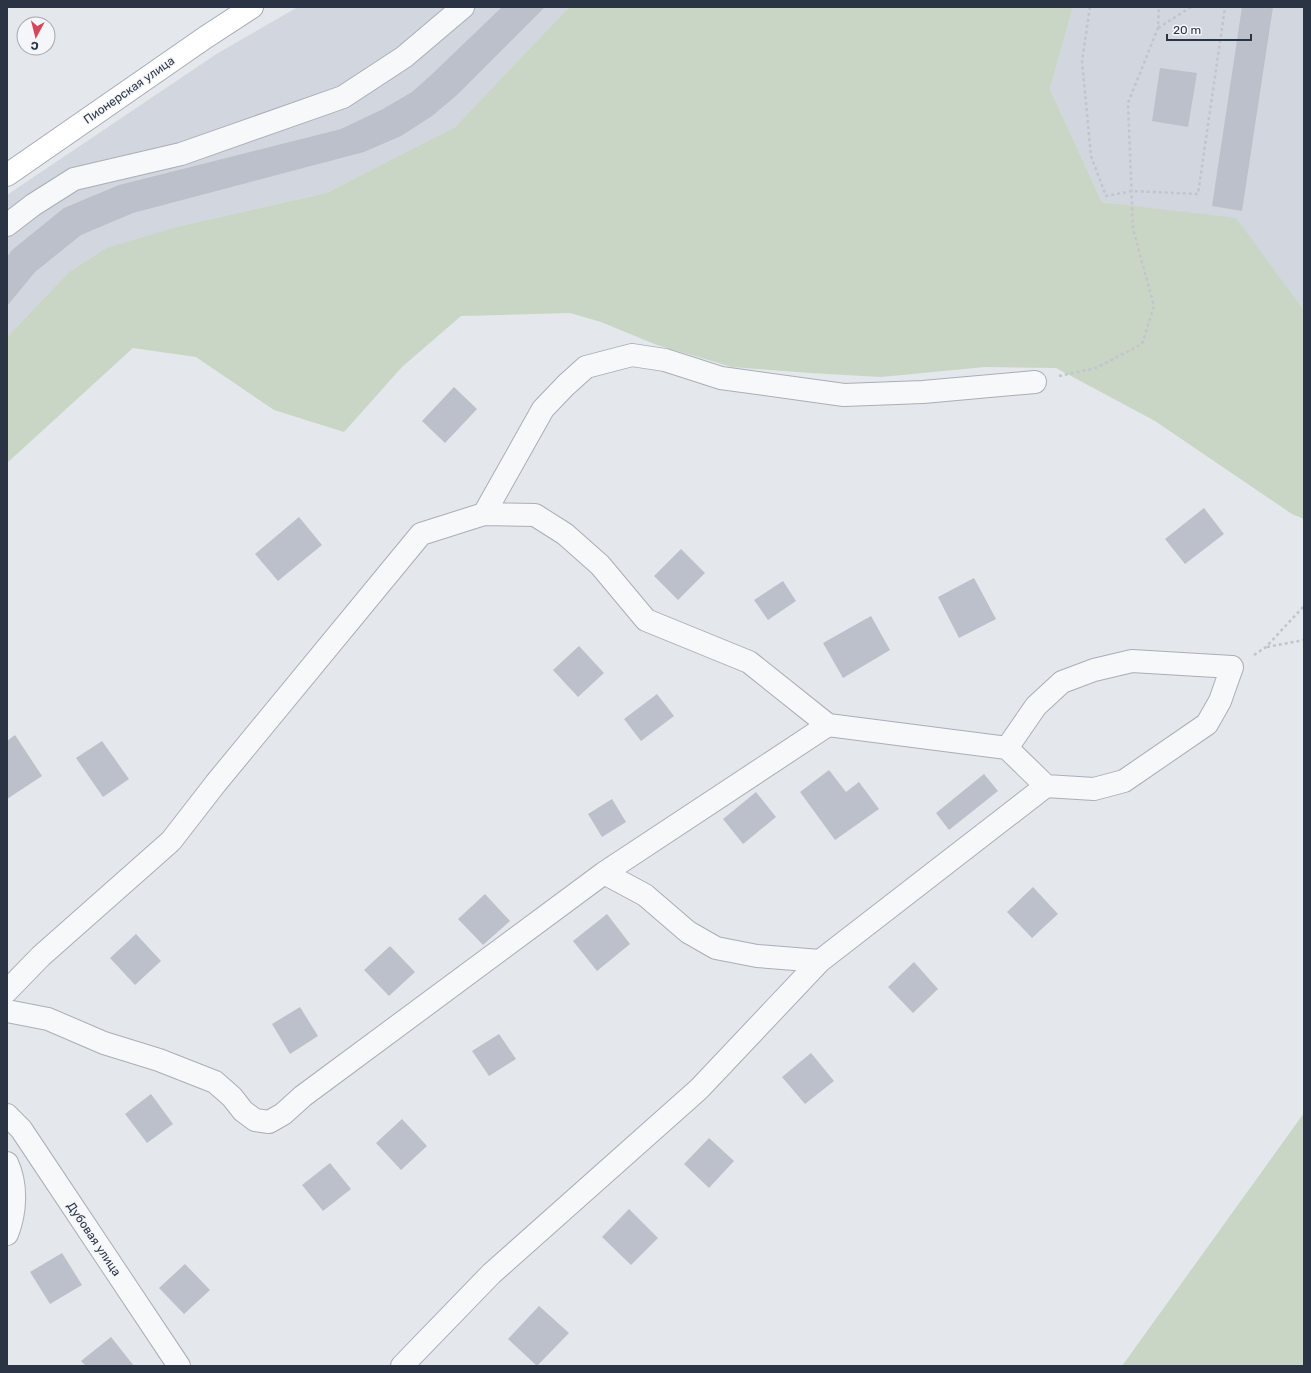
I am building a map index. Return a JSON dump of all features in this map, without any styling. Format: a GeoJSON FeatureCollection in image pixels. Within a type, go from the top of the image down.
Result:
{"type":"FeatureCollection","features":[{"type":"Feature","properties":{"kind":"main road","name":"Пионерская улица"},"geometry":{"type":"LineString","coordinates":[[7,175],[206,37],[252,7]]}},
{"type":"Feature","properties":{"kind":"street"},"geometry":{"type":"LineString","coordinates":[[7,226],[33,205],[74,179],[181,154],[343,97],[404,57],[463,7]]}},
{"type":"Feature","properties":{"kind":"street"},"geometry":{"type":"LineString","coordinates":[[484,514],[543,409],[586,367],[632,355],[665,360],[721,378],[844,396],[923,392],[1035,382]]}},
{"type":"Feature","properties":{"kind":"street"},"geometry":{"type":"LineString","coordinates":[[7,991],[42,956],[171,841],[255,735],[421,534],[484,514],[535,515],[565,534],[600,565],[646,620],[749,662],[828,724],[1007,748],[1046,786],[1094,789],[1124,781],[1207,724],[1220,701],[1232,667],[1132,660],[1094,670],[1062,682],[1036,706],[1007,748]]}},
{"type":"Feature","properties":{"kind":"street"},"geometry":{"type":"LineString","coordinates":[[7,1011],[48,1019],[104,1043],[158,1060],[215,1082],[232,1097],[243,1111],[255,1120],[269,1122],[283,1114],[303,1096],[604,873],[828,724]]}},
{"type":"Feature","properties":{"kind":"street"},"geometry":{"type":"LineString","coordinates":[[402,1366],[491,1274],[699,1089],[820,961],[1046,786]]}},
{"type":"Feature","properties":{"kind":"street"},"geometry":{"type":"LineString","coordinates":[[604,873],[644,895],[688,932],[716,948],[757,956],[820,961]]}},
{"type":"Feature","properties":{"kind":"street","name":"Дубовая улица"},"geometry":{"type":"LineString","coordinates":[[7,1115],[21,1129],[179,1366]]}},
{"type":"Feature","properties":{"kind":"street"},"geometry":{"type":"LineString","coordinates":[[7,1163],[12,1173],[14,1195],[10,1225],[7,1234]]}},
{"type":"Feature","properties":{"kind":"path"},"geometry":{"type":"LineString","coordinates":[[1090,7],[1082,61],[1091,156],[1106,196],[1132,191],[1198,194],[1225,7]]}},
{"type":"Feature","properties":{"kind":"path"},"geometry":{"type":"LineString","coordinates":[[1035,382],[1096,368],[1142,344],[1154,306],[1133,229],[1128,103],[1158,28],[1159,7]]}},
{"type":"Feature","properties":{"kind":"path"},"geometry":{"type":"LineString","coordinates":[[1158,28],[1191,7]]}},
{"type":"Feature","properties":{"kind":"path"},"geometry":{"type":"LineString","coordinates":[[1304,606],[1266,648],[1304,640]]}},
{"type":"Feature","properties":{"kind":"shaded area"},"geometry":{"type":"Polygon","coordinates":[[[298,7],[569,7],[455,127],[326,193],[180,226],[68,273],[7,337],[7,195],[218,53],[298,7]]]}},
{"type":"Feature","properties":{"kind":"shaded area"},"geometry":{"type":"Polygon","coordinates":[[[1073,7],[1304,7],[1304,310],[1236,219],[1102,202],[1050,89],[1073,7]]]}},
{"type":"Feature","properties":{"kind":"green space"},"geometry":{"type":"Polygon","coordinates":[[[569,7],[1073,7],[1050,89],[1102,202],[1236,218],[1304,310],[1304,519],[1292,514],[1155,421],[1056,368],[985,367],[881,377],[732,367],[657,345],[601,322],[570,313],[461,316],[402,367],[344,432],[274,410],[196,357],[133,348],[7,463],[7,337],[68,273],[107,248],[180,226],[326,193],[455,127],[569,7]]]}},
{"type":"Feature","properties":{"kind":"green space"},"geometry":{"type":"Polygon","coordinates":[[[1304,1113],[1304,1366],[1122,1366],[1304,1113]]]}},
{"type":"Feature","properties":{"kind":"building"},"geometry":{"type":"Polygon","coordinates":[[[502,7],[545,7],[457,95],[432,116],[401,136],[364,152],[133,213],[81,235],[35,272],[7,306],[7,257],[12,250],[64,208],[119,185],[341,129],[383,109],[412,92],[502,7]]]}},
{"type":"Feature","properties":{"kind":"building"},"geometry":{"type":"Polygon","coordinates":[[[1242,7],[1273,7],[1242,211],[1212,206],[1242,7]]]}},
{"type":"Feature","properties":{"kind":"building"},"geometry":{"type":"Polygon","coordinates":[[[1160,68],[1197,73],[1188,127],[1152,121],[1160,68]]]}},
{"type":"Feature","properties":{"kind":"building"},"geometry":{"type":"Polygon","coordinates":[[[454,387],[477,409],[445,443],[422,421],[454,387]]]}},
{"type":"Feature","properties":{"kind":"building"},"geometry":{"type":"Polygon","coordinates":[[[1204,508],[1224,534],[1185,564],[1165,539],[1204,508]]]}},
{"type":"Feature","properties":{"kind":"building"},"geometry":{"type":"Polygon","coordinates":[[[299,517],[322,545],[278,581],[255,554],[299,517]]]}},
{"type":"Feature","properties":{"kind":"building"},"geometry":{"type":"Polygon","coordinates":[[[681,549],[705,573],[678,600],[654,576],[681,549]]]}},
{"type":"Feature","properties":{"kind":"building"},"geometry":{"type":"Polygon","coordinates":[[[974,578],[996,619],[959,638],[938,597],[974,578]]]}},
{"type":"Feature","properties":{"kind":"building"},"geometry":{"type":"Polygon","coordinates":[[[783,581],[796,601],[768,620],[754,600],[783,581]]]}},
{"type":"Feature","properties":{"kind":"building"},"geometry":{"type":"Polygon","coordinates":[[[871,616],[890,650],[843,678],[823,643],[871,616]]]}},
{"type":"Feature","properties":{"kind":"building"},"geometry":{"type":"Polygon","coordinates":[[[579,646],[604,673],[578,697],[553,670],[579,646]]]}},
{"type":"Feature","properties":{"kind":"building"},"geometry":{"type":"Polygon","coordinates":[[[657,694],[674,716],[641,741],[624,719],[657,694]]]}},
{"type":"Feature","properties":{"kind":"building"},"geometry":{"type":"Polygon","coordinates":[[[15,735],[42,776],[7,799],[7,741],[15,735]]]}},
{"type":"Feature","properties":{"kind":"building"},"geometry":{"type":"Polygon","coordinates":[[[102,741],[129,779],[103,797],[76,758],[102,741]]]}},
{"type":"Feature","properties":{"kind":"building"},"geometry":{"type":"Polygon","coordinates":[[[829,770],[846,792],[859,782],[879,809],[835,840],[800,792],[829,770]]]}},
{"type":"Feature","properties":{"kind":"building"},"geometry":{"type":"Polygon","coordinates":[[[984,774],[998,791],[949,830],[936,813],[984,774]]]}},
{"type":"Feature","properties":{"kind":"building"},"geometry":{"type":"Polygon","coordinates":[[[756,792],[776,817],[743,844],[723,819],[756,792]]]}},
{"type":"Feature","properties":{"kind":"building"},"geometry":{"type":"Polygon","coordinates":[[[612,799],[626,822],[602,837],[588,814],[612,799]]]}},
{"type":"Feature","properties":{"kind":"building"},"geometry":{"type":"Polygon","coordinates":[[[1033,887],[1058,914],[1032,938],[1007,912],[1033,887]]]}},
{"type":"Feature","properties":{"kind":"building"},"geometry":{"type":"Polygon","coordinates":[[[485,894],[510,921],[483,945],[458,919],[485,894]]]}},
{"type":"Feature","properties":{"kind":"building"},"geometry":{"type":"Polygon","coordinates":[[[607,914],[630,944],[597,971],[573,941],[607,914]]]}},
{"type":"Feature","properties":{"kind":"building"},"geometry":{"type":"Polygon","coordinates":[[[136,934],[161,961],[135,985],[110,958],[136,934]]]}},
{"type":"Feature","properties":{"kind":"building"},"geometry":{"type":"Polygon","coordinates":[[[390,946],[415,972],[389,996],[364,970],[390,946]]]}},
{"type":"Feature","properties":{"kind":"building"},"geometry":{"type":"Polygon","coordinates":[[[914,962],[938,989],[913,1013],[888,987],[914,962]]]}},
{"type":"Feature","properties":{"kind":"building"},"geometry":{"type":"Polygon","coordinates":[[[300,1007],[318,1036],[290,1054],[272,1024],[300,1007]]]}},
{"type":"Feature","properties":{"kind":"building"},"geometry":{"type":"Polygon","coordinates":[[[499,1034],[516,1059],[489,1076],[472,1051],[499,1034]]]}},
{"type":"Feature","properties":{"kind":"building"},"geometry":{"type":"Polygon","coordinates":[[[811,1053],[834,1081],[805,1104],[782,1077],[811,1053]]]}},
{"type":"Feature","properties":{"kind":"building"},"geometry":{"type":"Polygon","coordinates":[[[151,1094],[173,1124],[147,1143],[125,1114],[151,1094]]]}},
{"type":"Feature","properties":{"kind":"building"},"geometry":{"type":"Polygon","coordinates":[[[402,1119],[427,1146],[401,1170],[376,1143],[402,1119]]]}},
{"type":"Feature","properties":{"kind":"building"},"geometry":{"type":"Polygon","coordinates":[[[709,1138],[734,1161],[709,1188],[684,1164],[709,1138]]]}},
{"type":"Feature","properties":{"kind":"building"},"geometry":{"type":"Polygon","coordinates":[[[330,1163],[351,1189],[323,1211],[302,1185],[330,1163]]]}},
{"type":"Feature","properties":{"kind":"building"},"geometry":{"type":"Polygon","coordinates":[[[629,1209],[658,1238],[631,1265],[602,1237],[629,1209]]]}},
{"type":"Feature","properties":{"kind":"building"},"geometry":{"type":"Polygon","coordinates":[[[62,1253],[82,1285],[50,1304],[30,1272],[62,1253]]]}},
{"type":"Feature","properties":{"kind":"building"},"geometry":{"type":"Polygon","coordinates":[[[185,1264],[210,1290],[184,1314],[159,1288],[185,1264]]]}},
{"type":"Feature","properties":{"kind":"building"},"geometry":{"type":"Polygon","coordinates":[[[539,1306],[569,1333],[537,1366],[508,1339],[539,1306]]]}},
{"type":"Feature","properties":{"kind":"building"},"geometry":{"type":"Polygon","coordinates":[[[111,1337],[134,1366],[86,1366],[81,1361],[111,1337]]]}}]}
